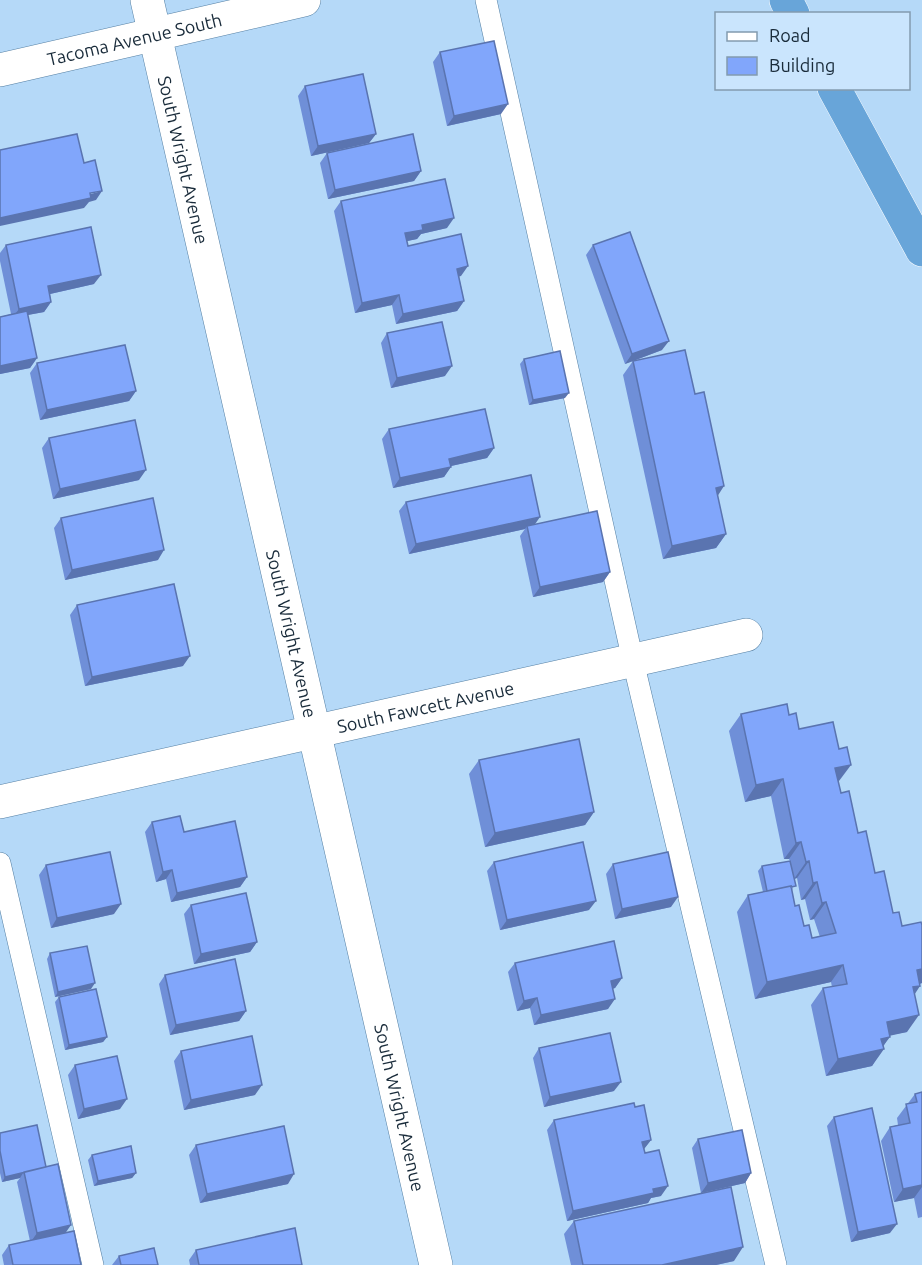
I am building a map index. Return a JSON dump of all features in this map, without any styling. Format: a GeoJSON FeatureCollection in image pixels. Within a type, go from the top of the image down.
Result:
{"type":"FeatureCollection","features":[{"type":"Feature","properties":{"kind":"highway"},"geometry":{"type":"LineString","coordinates":[[835,90],[922,250]]}},
{"type":"Feature","properties":{"kind":"street","name":"South Wright Avenue"},"geometry":{"type":"LineString","coordinates":[[147,0],[436,1265]]}},
{"type":"Feature","properties":{"kind":"street","name":"Tacoma Avenue South"},"geometry":{"type":"LineString","coordinates":[[0,70],[304,0]]}},
{"type":"Feature","properties":{"kind":"street","name":"South Fawcett Avenue"},"geometry":{"type":"LineString","coordinates":[[0,802],[746,635]]}},
{"type":"Feature","properties":{"kind":"lane"},"geometry":{"type":"LineString","coordinates":[[486,0],[633,661],[776,1265]]}},
{"type":"Feature","properties":{"kind":"lane"},"geometry":{"type":"LineString","coordinates":[[0,863],[93,1265]]}},
{"type":"Feature","properties":{"kind":"building"},"geometry":{"type":"Polygon","coordinates":[[[494,41],[508,104],[454,116],[440,52],[494,41]]]}},
{"type":"Feature","properties":{"kind":"building"},"geometry":{"type":"Polygon","coordinates":[[[363,74],[376,134],[318,146],[305,86],[363,74]]]}},
{"type":"Feature","properties":{"kind":"building"},"geometry":{"type":"Polygon","coordinates":[[[77,134],[84,163],[95,160],[102,191],[90,193],[91,198],[0,218],[0,150],[77,134]]]}},
{"type":"Feature","properties":{"kind":"building"},"geometry":{"type":"Polygon","coordinates":[[[413,134],[421,171],[335,190],[327,153],[413,134]]]}},
{"type":"Feature","properties":{"kind":"building"},"geometry":{"type":"Polygon","coordinates":[[[445,179],[454,218],[422,225],[423,230],[405,233],[408,246],[461,234],[468,266],[457,269],[464,301],[403,314],[399,295],[362,303],[341,201],[445,179]]]}},
{"type":"Feature","properties":{"kind":"building"},"geometry":{"type":"Polygon","coordinates":[[[91,227],[101,275],[48,286],[51,302],[19,309],[6,245],[91,227]]]}},
{"type":"Feature","properties":{"kind":"building"},"geometry":{"type":"Polygon","coordinates":[[[630,232],[669,341],[632,354],[593,245],[630,232]]]}},
{"type":"Feature","properties":{"kind":"building"},"geometry":{"type":"Polygon","coordinates":[[[27,311],[37,358],[0,366],[0,317],[27,311]]]}},
{"type":"Feature","properties":{"kind":"building"},"geometry":{"type":"Polygon","coordinates":[[[442,322],[452,366],[397,378],[387,333],[442,322]]]}},
{"type":"Feature","properties":{"kind":"building"},"geometry":{"type":"Polygon","coordinates":[[[125,345],[136,391],[47,410],[37,363],[125,345]]]}},
{"type":"Feature","properties":{"kind":"building"},"geometry":{"type":"Polygon","coordinates":[[[685,350],[695,394],[704,392],[724,486],[716,488],[726,534],[672,546],[633,361],[685,350]]]}},
{"type":"Feature","properties":{"kind":"building"},"geometry":{"type":"Polygon","coordinates":[[[560,351],[569,393],[533,400],[524,359],[560,351]]]}},
{"type":"Feature","properties":{"kind":"building"},"geometry":{"type":"Polygon","coordinates":[[[485,409],[494,448],[449,459],[451,467],[400,478],[389,429],[485,409]]]}},
{"type":"Feature","properties":{"kind":"building"},"geometry":{"type":"Polygon","coordinates":[[[135,420],[146,470],[60,489],[49,438],[135,420]]]}},
{"type":"Feature","properties":{"kind":"building"},"geometry":{"type":"Polygon","coordinates":[[[531,475],[540,517],[416,544],[406,502],[531,475]]]}},
{"type":"Feature","properties":{"kind":"building"},"geometry":{"type":"Polygon","coordinates":[[[153,498],[164,550],[72,570],[61,518],[153,498]]]}},
{"type":"Feature","properties":{"kind":"building"},"geometry":{"type":"Polygon","coordinates":[[[597,511],[610,572],[540,587],[527,526],[597,511]]]}},
{"type":"Feature","properties":{"kind":"building"},"geometry":{"type":"Polygon","coordinates":[[[174,584],[190,656],[92,677],[77,605],[174,584]]]}},
{"type":"Feature","properties":{"kind":"building"},"geometry":{"type":"Polygon","coordinates":[[[787,704],[789,715],[796,713],[799,729],[833,722],[839,749],[847,747],[851,765],[835,768],[841,793],[849,791],[858,833],[866,831],[875,873],[884,871],[893,913],[899,912],[902,926],[921,922],[922,925],[922,969],[917,970],[920,986],[913,987],[919,1015],[887,1022],[890,1037],[881,1039],[884,1049],[838,1059],[823,988],[847,984],[843,965],[767,982],[748,895],[791,886],[795,906],[799,905],[804,926],[809,925],[812,938],[836,933],[826,902],[822,903],[817,882],[813,883],[809,861],[806,862],[801,842],[796,843],[783,779],[756,785],[741,714],[787,704]]]}},
{"type":"Feature","properties":{"kind":"building"},"geometry":{"type":"Polygon","coordinates":[[[579,739],[594,812],[495,833],[479,760],[579,739]]]}},
{"type":"Feature","properties":{"kind":"building"},"geometry":{"type":"Polygon","coordinates":[[[180,816],[184,832],[235,821],[247,877],[177,893],[172,870],[163,872],[152,822],[180,816]]]}},
{"type":"Feature","properties":{"kind":"building"},"geometry":{"type":"Polygon","coordinates":[[[583,842],[596,901],[507,920],[494,862],[583,842]]]}},
{"type":"Feature","properties":{"kind":"building"},"geometry":{"type":"Polygon","coordinates":[[[110,852],[121,904],[57,918],[46,865],[110,852]]]}},
{"type":"Feature","properties":{"kind":"building"},"geometry":{"type":"Polygon","coordinates":[[[668,852],[678,897],[622,909],[613,864],[668,852]]]}},
{"type":"Feature","properties":{"kind":"building"},"geometry":{"type":"Polygon","coordinates":[[[790,861],[796,886],[767,891],[762,866],[790,861]]]}},
{"type":"Feature","properties":{"kind":"building"},"geometry":{"type":"Polygon","coordinates":[[[246,893],[257,942],[201,954],[191,905],[246,893]]]}},
{"type":"Feature","properties":{"kind":"building"},"geometry":{"type":"Polygon","coordinates":[[[614,941],[622,978],[611,981],[615,999],[541,1015],[537,998],[524,1001],[515,963],[614,941]]]}},
{"type":"Feature","properties":{"kind":"building"},"geometry":{"type":"Polygon","coordinates":[[[87,946],[95,983],[58,992],[50,953],[87,946]]]}},
{"type":"Feature","properties":{"kind":"building"},"geometry":{"type":"Polygon","coordinates":[[[235,959],[246,1011],[176,1025],[165,975],[235,959]]]}},
{"type":"Feature","properties":{"kind":"building"},"geometry":{"type":"Polygon","coordinates":[[[96,989],[107,1037],[69,1045],[59,997],[96,989]]]}},
{"type":"Feature","properties":{"kind":"building"},"geometry":{"type":"Polygon","coordinates":[[[610,1033],[621,1082],[550,1097],[539,1048],[610,1033]]]}},
{"type":"Feature","properties":{"kind":"building"},"geometry":{"type":"Polygon","coordinates":[[[252,1036],[262,1085],[191,1100],[181,1051],[252,1036]]]}},
{"type":"Feature","properties":{"kind":"building"},"geometry":{"type":"Polygon","coordinates":[[[117,1056],[127,1099],[84,1109],[75,1065],[117,1056]]]}},
{"type":"Feature","properties":{"kind":"building"},"geometry":{"type":"Polygon","coordinates":[[[922,1092],[922,1185],[903,1189],[890,1127],[910,1123],[906,1104],[917,1102],[915,1094],[922,1092]]]}},
{"type":"Feature","properties":{"kind":"building"},"geometry":{"type":"Polygon","coordinates":[[[634,1103],[635,1107],[644,1105],[651,1140],[642,1142],[645,1153],[659,1150],[668,1186],[653,1189],[654,1193],[573,1211],[554,1120],[634,1103]]]}},
{"type":"Feature","properties":{"kind":"building"},"geometry":{"type":"Polygon","coordinates":[[[872,1108],[897,1224],[858,1232],[834,1117],[872,1108]]]}},
{"type":"Feature","properties":{"kind":"building"},"geometry":{"type":"Polygon","coordinates":[[[37,1125],[46,1167],[5,1177],[0,1151],[0,1133],[37,1125]]]}},
{"type":"Feature","properties":{"kind":"building"},"geometry":{"type":"Polygon","coordinates":[[[284,1126],[294,1174],[207,1194],[196,1145],[284,1126]]]}},
{"type":"Feature","properties":{"kind":"building"},"geometry":{"type":"Polygon","coordinates":[[[742,1130],[751,1173],[708,1183],[698,1139],[742,1130]]]}},
{"type":"Feature","properties":{"kind":"building"},"geometry":{"type":"Polygon","coordinates":[[[131,1146],[136,1173],[98,1181],[92,1155],[131,1146]]]}},
{"type":"Feature","properties":{"kind":"building"},"geometry":{"type":"Polygon","coordinates":[[[58,1164],[71,1225],[37,1233],[24,1172],[58,1164]]]}},
{"type":"Feature","properties":{"kind":"building"},"geometry":{"type":"Polygon","coordinates":[[[731,1187],[743,1247],[662,1265],[583,1265],[574,1221],[731,1187]]]}},
{"type":"Feature","properties":{"kind":"building"},"geometry":{"type":"Polygon","coordinates":[[[295,1228],[302,1265],[199,1265],[196,1250],[295,1228]]]}},
{"type":"Feature","properties":{"kind":"building"},"geometry":{"type":"Polygon","coordinates":[[[74,1231],[81,1265],[13,1265],[9,1245],[74,1231]]]}},
{"type":"Feature","properties":{"kind":"building"},"geometry":{"type":"Polygon","coordinates":[[[154,1248],[158,1265],[121,1265],[119,1256],[154,1248]]]}}]}
